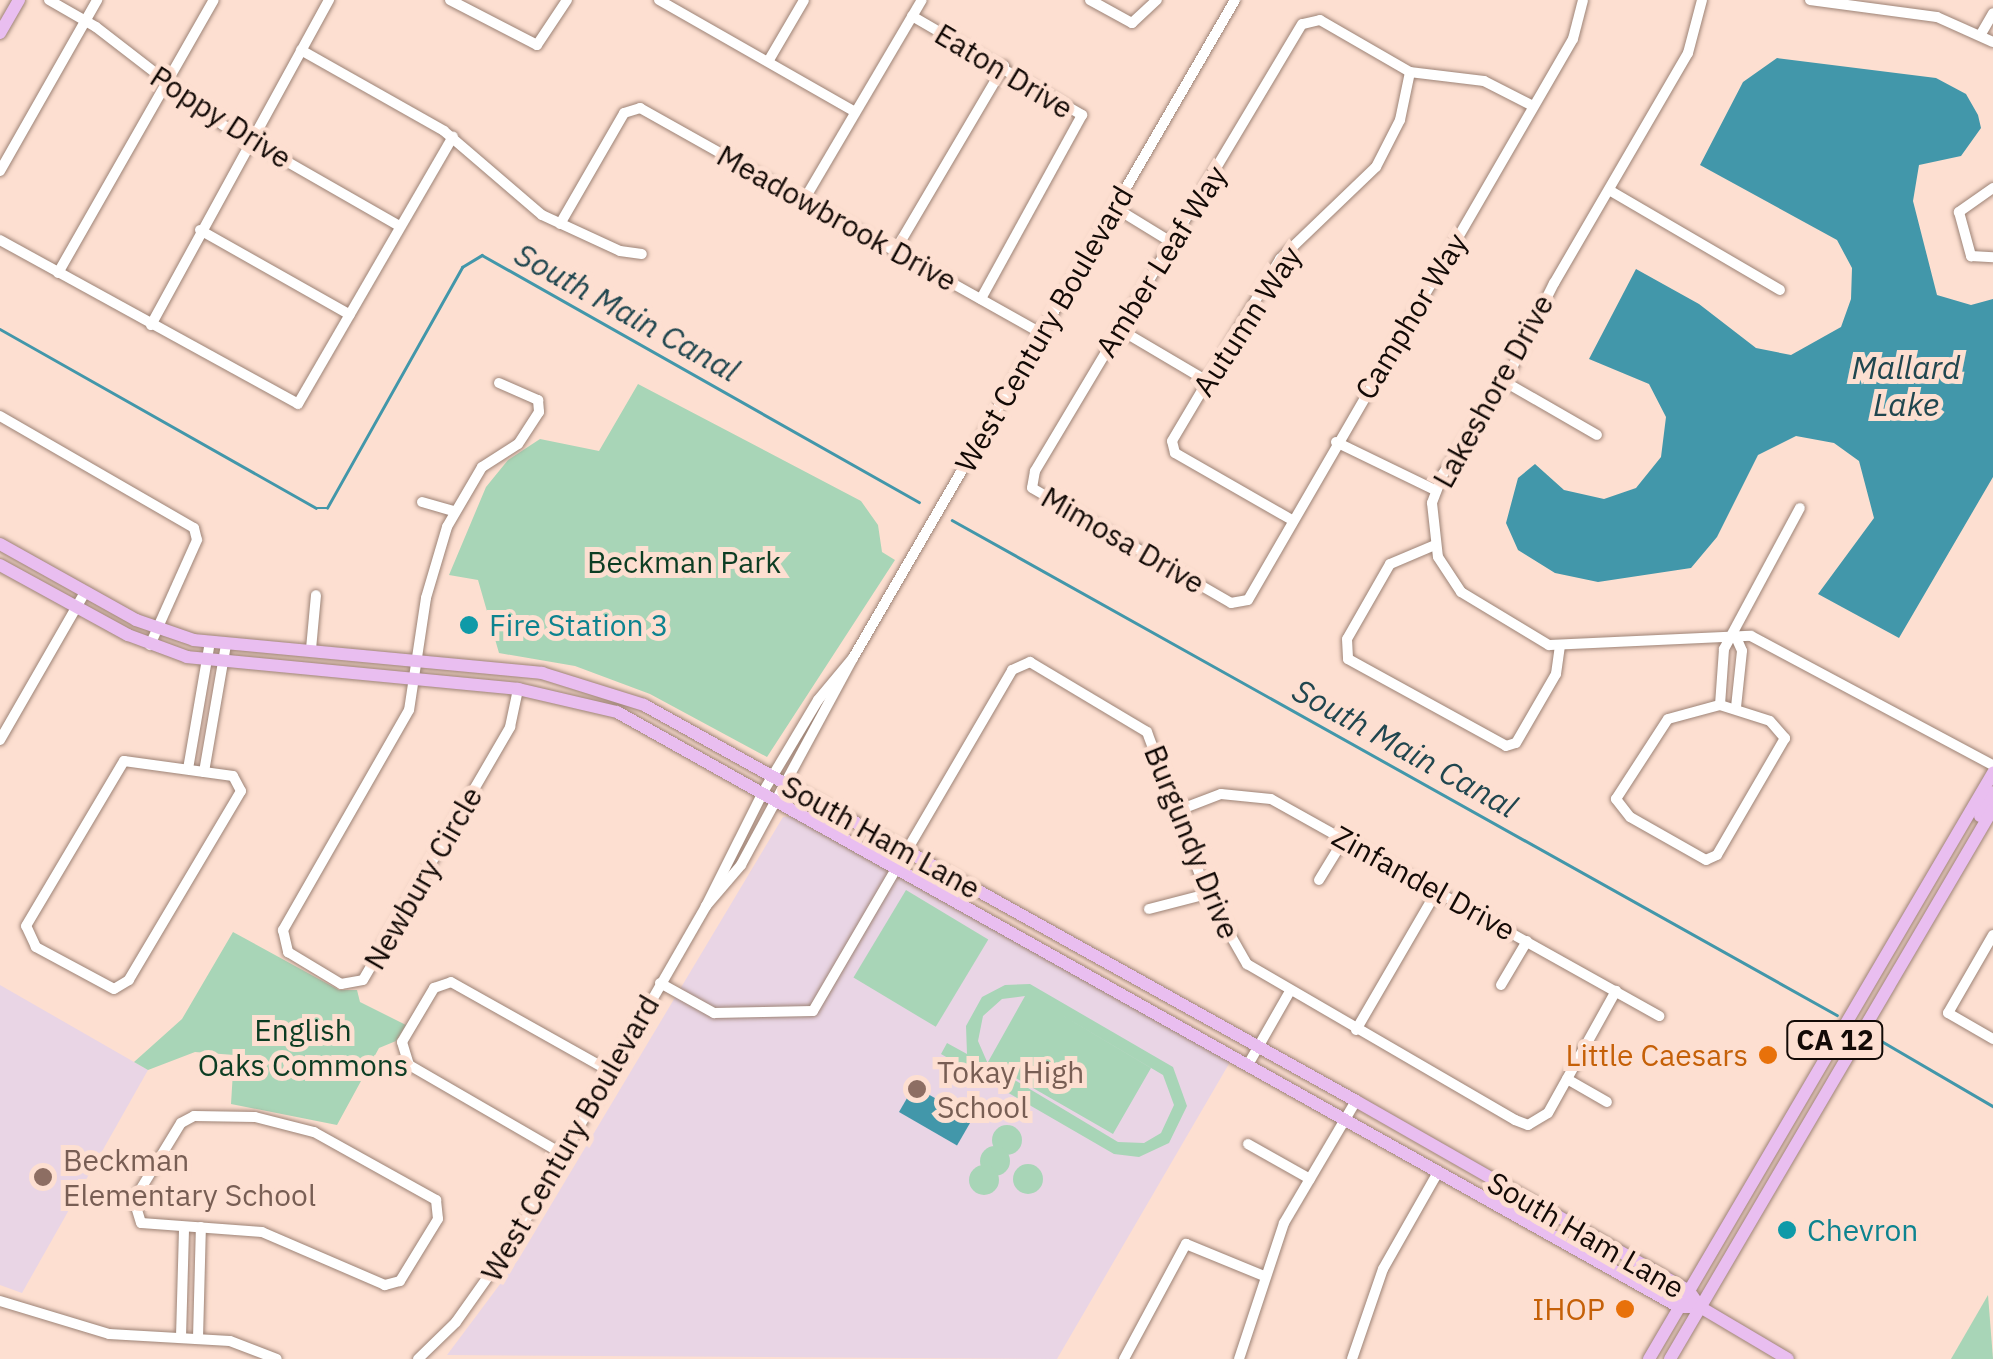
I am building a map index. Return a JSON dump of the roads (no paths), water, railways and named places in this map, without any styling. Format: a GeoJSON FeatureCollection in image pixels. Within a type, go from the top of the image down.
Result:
{"type":"FeatureCollection","features":[{"type":"Feature","properties":{"kind":"main road"},"geometry":{"type":"LineString","coordinates":[[0,33],[19,0]]}},
{"type":"Feature","properties":{"kind":"main road","name":"South Ham Lane"},"geometry":{"type":"LineString","coordinates":[[0,544],[155,628],[210,642],[542,674],[622,695],[1356,1101],[1688,1291],[1700,1308],[1788,1359]]}},
{"type":"Feature","properties":{"kind":"main road","name":"South Ham Lane"},"geometry":{"type":"LineString","coordinates":[[0,564],[150,645],[207,660],[518,689],[617,712],[898,866],[1679,1308],[1700,1308]]}},
{"type":"Feature","properties":{"kind":"main road","name":"CA 12"},"geometry":{"type":"LineString","coordinates":[[1649,1359],[1993,774]]}},
{"type":"Feature","properties":{"kind":"main road"},"geometry":{"type":"LineString","coordinates":[[1956,872],[1958,854],[1993,792]]}},
{"type":"Feature","properties":{"kind":"main road","name":"CA 12"},"geometry":{"type":"LineString","coordinates":[[1670,1359],[1993,809]]}},
{"type":"Feature","properties":{"kind":"street","name":"Poppy Drive"},"geometry":{"type":"LineString","coordinates":[[49,0],[250,141],[399,226]]}},
{"type":"Feature","properties":{"kind":"street"},"geometry":{"type":"LineString","coordinates":[[0,170],[98,0]]}},
{"type":"Feature","properties":{"kind":"street"},"geometry":{"type":"LineString","coordinates":[[58,273],[214,0]]}},
{"type":"Feature","properties":{"kind":"street"},"geometry":{"type":"LineString","coordinates":[[151,325],[329,0]]}},
{"type":"Feature","properties":{"kind":"street"},"geometry":{"type":"LineString","coordinates":[[450,0],[538,45],[567,0]]}},
{"type":"Feature","properties":{"kind":"street"},"geometry":{"type":"LineString","coordinates":[[659,0],[855,112]]}},
{"type":"Feature","properties":{"kind":"street"},"geometry":{"type":"LineString","coordinates":[[768,60],[804,0]]}},
{"type":"Feature","properties":{"kind":"street"},"geometry":{"type":"LineString","coordinates":[[804,200],[922,0]]}},
{"type":"Feature","properties":{"kind":"street"},"geometry":{"type":"LineString","coordinates":[[1090,0],[1132,23],[1155,3]]}},
{"type":"Feature","properties":{"kind":"street","name":"West Century Boulevard"},"geometry":{"type":"LineString","coordinates":[[706,906],[741,865],[853,658],[1234,0]]}},
{"type":"Feature","properties":{"kind":"street","name":"Camphor Way"},"geometry":{"type":"LineString","coordinates":[[1216,594],[1240,603],[1252,596],[1336,442],[1572,39],[1584,0]]}},
{"type":"Feature","properties":{"kind":"street","name":"Lakeshore Drive"},"geometry":{"type":"LineString","coordinates":[[1560,648],[1460,592],[1434,544],[1435,490],[1504,382],[1608,190],[1688,54],[1702,0]]}},
{"type":"Feature","properties":{"kind":"street"},"geometry":{"type":"LineString","coordinates":[[1810,0],[1909,14],[1981,34],[1993,42]]}},
{"type":"Feature","properties":{"kind":"street"},"geometry":{"type":"LineString","coordinates":[[1909,14],[1910,0]]}},
{"type":"Feature","properties":{"kind":"street"},"geometry":{"type":"LineString","coordinates":[[1981,34],[1993,14]]}},
{"type":"Feature","properties":{"kind":"street","name":"Eaton Drive"},"geometry":{"type":"LineString","coordinates":[[912,16],[1079,110],[1078,132],[981,299]]}},
{"type":"Feature","properties":{"kind":"street","name":"Amber Leaf Way"},"geometry":{"type":"LineString","coordinates":[[1032,485],[1118,329],[1302,24],[1320,20],[1410,72]]}},
{"type":"Feature","properties":{"kind":"street"},"geometry":{"type":"LineString","coordinates":[[301,50],[453,137],[524,202],[560,224],[620,251],[642,254]]}},
{"type":"Feature","properties":{"kind":"street"},"geometry":{"type":"LineString","coordinates":[[896,251],[1004,66]]}},
{"type":"Feature","properties":{"kind":"street"},"geometry":{"type":"LineString","coordinates":[[1410,72],[1484,81],[1533,106]]}},
{"type":"Feature","properties":{"kind":"street","name":"Autumn Way"},"geometry":{"type":"LineString","coordinates":[[1292,520],[1176,453],[1172,442],[1289,247],[1376,167],[1400,120],[1410,72]]}},
{"type":"Feature","properties":{"kind":"street","name":"Meadowbrook Drive"},"geometry":{"type":"LineString","coordinates":[[560,224],[631,108],[1042,333]]}},
{"type":"Feature","properties":{"kind":"street"},"geometry":{"type":"LineString","coordinates":[[0,240],[298,404],[453,137]]}},
{"type":"Feature","properties":{"kind":"street"},"geometry":{"type":"LineString","coordinates":[[1993,188],[1959,212],[1971,256],[1993,257]]}},
{"type":"Feature","properties":{"kind":"street"},"geometry":{"type":"LineString","coordinates":[[1608,190],[1780,290]]}},
{"type":"Feature","properties":{"kind":"street"},"geometry":{"type":"LineString","coordinates":[[1114,207],[1171,242]]}},
{"type":"Feature","properties":{"kind":"street"},"geometry":{"type":"LineString","coordinates":[[200,230],[350,315]]}},
{"type":"Feature","properties":{"kind":"street"},"geometry":{"type":"LineString","coordinates":[[1118,329],[1207,381]]}},
{"type":"Feature","properties":{"kind":"street"},"geometry":{"type":"LineString","coordinates":[[1504,382],[1597,435]]}},
{"type":"Feature","properties":{"kind":"street"},"geometry":{"type":"LineString","coordinates":[[416,679],[435,561],[454,512],[482,467],[518,444],[538,412],[538,400],[499,383]]}},
{"type":"Feature","properties":{"kind":"street"},"geometry":{"type":"LineString","coordinates":[[0,416],[194,528],[196,540],[150,645]]}},
{"type":"Feature","properties":{"kind":"street"},"geometry":{"type":"LineString","coordinates":[[1336,442],[1435,490]]}},
{"type":"Feature","properties":{"kind":"street","name":"Mimosa Drive"},"geometry":{"type":"LineString","coordinates":[[1032,485],[1216,594]]}},
{"type":"Feature","properties":{"kind":"street"},"geometry":{"type":"LineString","coordinates":[[422,502],[454,512]]}},
{"type":"Feature","properties":{"kind":"street"},"geometry":{"type":"LineString","coordinates":[[1720,704],[1724,649],[1735,635],[1742,607],[1800,508]]}},
{"type":"Feature","properties":{"kind":"street"},"geometry":{"type":"LineString","coordinates":[[1434,544],[1390,564],[1347,639],[1348,659],[1506,746],[1516,743],[1556,674],[1560,648],[1735,635],[1771,644],[1993,765]]}},
{"type":"Feature","properties":{"kind":"street"},"geometry":{"type":"LineString","coordinates":[[0,740],[85,592]]}},
{"type":"Feature","properties":{"kind":"street"},"geometry":{"type":"LineString","coordinates":[[311,649],[316,595]]}},
{"type":"Feature","properties":{"kind":"street"},"geometry":{"type":"LineString","coordinates":[[1735,635],[1742,651],[1736,707]]}},
{"type":"Feature","properties":{"kind":"street"},"geometry":{"type":"LineString","coordinates":[[188,769],[210,642]]}},
{"type":"Feature","properties":{"kind":"street"},"geometry":{"type":"LineString","coordinates":[[204,772],[226,645]]}},
{"type":"Feature","properties":{"kind":"street","name":"West Century Boulevard"},"geometry":{"type":"LineString","coordinates":[[418,1359],[475,1298],[706,906],[762,792],[853,658]]}},
{"type":"Feature","properties":{"kind":"street","name":"Burgundy Drive"},"geometry":{"type":"LineString","coordinates":[[907,851],[1022,662],[1137,722],[1154,742],[1207,894],[1236,952],[1290,993],[1514,1120],[1537,1123],[1567,1080]]}},
{"type":"Feature","properties":{"kind":"street","name":"Newbury Circle"},"geometry":{"type":"LineString","coordinates":[[416,679],[402,728],[282,935],[288,952],[347,986],[363,980],[510,727],[518,689]]}},
{"type":"Feature","properties":{"kind":"street"},"geometry":{"type":"LineString","coordinates":[[1720,704],[1770,720],[1784,738],[1718,855],[1706,860],[1630,818],[1616,799],[1668,719],[1720,704]]}},
{"type":"Feature","properties":{"kind":"street"},"geometry":{"type":"LineString","coordinates":[[130,760],[204,772],[247,780],[122,987],[110,988],[31,942],[30,916],[118,766],[130,760]]}},
{"type":"Feature","properties":{"kind":"street","name":"Zinfandel Drive"},"geometry":{"type":"LineString","coordinates":[[1178,810],[1221,794],[1254,794],[1344,839],[1660,1016]]}},
{"type":"Feature","properties":{"kind":"street"},"geometry":{"type":"LineString","coordinates":[[1319,880],[1344,839]]}},
{"type":"Feature","properties":{"kind":"street"},"geometry":{"type":"LineString","coordinates":[[660,984],[714,1012],[813,1011],[907,851]]}},
{"type":"Feature","properties":{"kind":"street"},"geometry":{"type":"LineString","coordinates":[[1356,1030],[1437,890]]}},
{"type":"Feature","properties":{"kind":"street"},"geometry":{"type":"LineString","coordinates":[[1149,910],[1207,894]]}},
{"type":"Feature","properties":{"kind":"street"},"geometry":{"type":"LineString","coordinates":[[1993,935],[1989,950],[1948,1013],[1993,1040]]}},
{"type":"Feature","properties":{"kind":"street"},"geometry":{"type":"LineString","coordinates":[[1501,985],[1527,941]]}},
{"type":"Feature","properties":{"kind":"street"},"geometry":{"type":"LineString","coordinates":[[562,1154],[409,1066],[402,1042],[434,988],[451,982],[608,1070]]}},
{"type":"Feature","properties":{"kind":"street"},"geometry":{"type":"LineString","coordinates":[[1607,1102],[1567,1080],[1616,991]]}},
{"type":"Feature","properties":{"kind":"street"},"geometry":{"type":"LineString","coordinates":[[1249,1063],[1290,993]]}},
{"type":"Feature","properties":{"kind":"street"},"geometry":{"type":"LineString","coordinates":[[1240,1359],[1284,1223],[1356,1101]]}},
{"type":"Feature","properties":{"kind":"street"},"geometry":{"type":"LineString","coordinates":[[194,1116],[256,1117],[314,1132],[440,1208],[394,1284],[262,1232],[184,1227],[130,1220],[134,1200],[181,1122],[194,1116]]}},
{"type":"Feature","properties":{"kind":"street"},"geometry":{"type":"LineString","coordinates":[[1248,1144],[1310,1179]]}},
{"type":"Feature","properties":{"kind":"street"},"geometry":{"type":"LineString","coordinates":[[1352,1359],[1382,1268],[1438,1172]]}},
{"type":"Feature","properties":{"kind":"street"},"geometry":{"type":"LineString","coordinates":[[181,1338],[184,1227]]}},
{"type":"Feature","properties":{"kind":"street"},"geometry":{"type":"LineString","coordinates":[[198,1338],[200,1227]]}},
{"type":"Feature","properties":{"kind":"street"},"geometry":{"type":"LineString","coordinates":[[1124,1359],[1186,1244],[1264,1276]]}},
{"type":"Feature","properties":{"kind":"street"},"geometry":{"type":"LineString","coordinates":[[0,1316],[3,1302],[109,1334],[198,1338],[251,1346],[276,1359]]}},
{"type":"Feature","properties":{"kind":"water","name":"Mallard Lake"},"geometry":{"type":"Polygon","coordinates":[[[1777,58],[1936,78],[1966,94],[1981,128],[1961,156],[1919,165],[1913,201],[1937,295],[1971,305],[1993,299],[1993,477],[1899,638],[1818,594],[1874,518],[1859,461],[1834,443],[1796,436],[1758,455],[1717,537],[1691,568],[1598,582],[1555,573],[1518,550],[1506,523],[1518,478],[1535,464],[1564,490],[1604,499],[1636,488],[1661,457],[1666,417],[1649,384],[1589,359],[1636,269],[1699,304],[1756,348],[1791,355],[1841,327],[1851,299],[1852,268],[1837,240],[1700,165],[1743,82],[1777,58]]]}},
{"type":"Feature","properties":{"kind":"water"},"geometry":{"type":"Polygon","coordinates":[[[914,1086],[972,1120],[957,1145],[899,1112],[914,1086]]]}},
{"type":"Feature","properties":{"kind":"waterway","name":"South Main Canal"},"geometry":{"type":"LineString","coordinates":[[0,329],[316,508],[327,508],[462,267],[482,255],[919,502]]}},
{"type":"Feature","properties":{"kind":"waterway","name":"South Main Canal"},"geometry":{"type":"LineString","coordinates":[[952,520],[1837,1015]]}},
{"type":"Feature","properties":{"kind":"waterway"},"geometry":{"type":"LineString","coordinates":[[1873,1036],[1993,1106]]}},
{"type":"Feature","properties":{"kind":"place","name":"Fire Station 3"},"geometry":{"type":"Point","coordinates":[469,625]}},
{"type":"Feature","properties":{"kind":"place","name":"Little Caesars"},"geometry":{"type":"Point","coordinates":[1768,1055]}},
{"type":"Feature","properties":{"kind":"place","name":"Tokay High School"},"geometry":{"type":"Point","coordinates":[917,1089]}},
{"type":"Feature","properties":{"kind":"place","name":"Beckman Elementary School"},"geometry":{"type":"Point","coordinates":[43,1177]}},
{"type":"Feature","properties":{"kind":"place","name":"Chevron"},"geometry":{"type":"Point","coordinates":[1787,1230]}},
{"type":"Feature","properties":{"kind":"place","name":"IHOP"},"geometry":{"type":"Point","coordinates":[1625,1309]}},
{"type":"Feature","properties":{"kind":"park label","name":"Beckman Park"},"geometry":{"type":"Point","coordinates":[684,562]}},
{"type":"Feature","properties":{"kind":"park label","name":"English Oaks Commons"},"geometry":{"type":"Point","coordinates":[303,1047]}}]}
